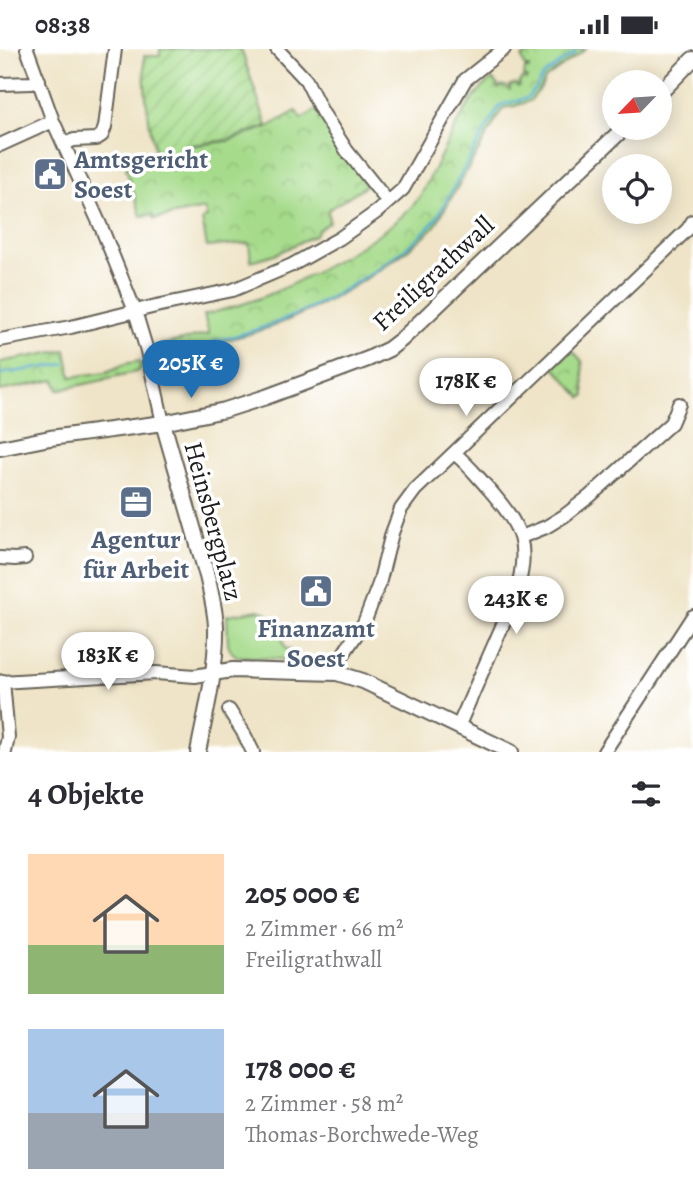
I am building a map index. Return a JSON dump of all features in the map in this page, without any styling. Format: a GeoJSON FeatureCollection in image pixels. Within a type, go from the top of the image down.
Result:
{"type":"FeatureCollection","features":[{"type":"Feature","properties":{"kind":"street"},"geometry":{"type":"LineString","coordinates":[[27,49],[53,121],[102,229],[135,311],[163,423]]}},
{"type":"Feature","properties":{"kind":"street"},"geometry":{"type":"LineString","coordinates":[[64,144],[74,140],[96,139],[102,135],[115,49]]}},
{"type":"Feature","properties":{"kind":"street"},"geometry":{"type":"LineString","coordinates":[[277,49],[306,80],[347,152],[387,202]]}},
{"type":"Feature","properties":{"kind":"street"},"geometry":{"type":"LineString","coordinates":[[0,339],[71,327],[233,290],[292,265],[340,238],[403,189],[465,80],[504,49]]}},
{"type":"Feature","properties":{"kind":"street"},"geometry":{"type":"LineString","coordinates":[[672,81],[693,59]]}},
{"type":"Feature","properties":{"kind":"street"},"geometry":{"type":"LineString","coordinates":[[0,84],[39,81]]}},
{"type":"Feature","properties":{"kind":"street"},"geometry":{"type":"LineString","coordinates":[[0,145],[53,121]]}},
{"type":"Feature","properties":{"kind":"street","name":"Freiligrathwall"},"geometry":{"type":"LineString","coordinates":[[0,448],[50,438],[163,423],[225,410],[266,397],[389,349],[611,140]]}},
{"type":"Feature","properties":{"kind":"street"},"geometry":{"type":"LineString","coordinates":[[337,673],[342,656],[364,623],[379,585],[401,509],[415,490],[691,228]]}},
{"type":"Feature","properties":{"kind":"street"},"geometry":{"type":"LineString","coordinates":[[521,537],[546,527],[590,496],[671,423],[679,404]]}},
{"type":"Feature","properties":{"kind":"street","name":"Heinsbergplatz"},"geometry":{"type":"LineString","coordinates":[[163,423],[200,547],[213,599],[216,625],[209,699],[198,752]]}},
{"type":"Feature","properties":{"kind":"street"},"geometry":{"type":"LineString","coordinates":[[454,453],[507,510],[521,537],[523,549],[521,576],[514,597],[458,727]]}},
{"type":"Feature","properties":{"kind":"street"},"geometry":{"type":"LineString","coordinates":[[0,558],[25,558]]}},
{"type":"Feature","properties":{"kind":"street"},"geometry":{"type":"LineString","coordinates":[[604,752],[693,616]]}},
{"type":"Feature","properties":{"kind":"street"},"geometry":{"type":"LineString","coordinates":[[5,752],[8,737],[1,682],[156,673],[195,676],[233,670],[337,673],[363,681],[511,752]]}},
{"type":"Feature","properties":{"kind":"street"},"geometry":{"type":"LineString","coordinates":[[229,710],[253,752]]}},
{"type":"Feature","properties":{"kind":"green space"},"geometry":{"type":"Polygon","coordinates":[[[160,49],[241,49],[267,126],[228,140],[190,145],[191,157],[157,158],[147,108],[144,56],[160,56],[160,49]]]}},
{"type":"Feature","properties":{"kind":"green space"},"geometry":{"type":"Polygon","coordinates":[[[535,49],[586,49],[545,79],[530,101],[503,108],[435,226],[418,242],[351,288],[302,314],[256,332],[163,356],[160,345],[209,334],[204,315],[278,291],[347,255],[391,225],[420,196],[470,102],[492,79],[499,89],[501,86],[510,90],[510,86],[520,86],[523,78],[527,78],[524,76],[525,69],[529,69],[525,67],[522,58],[535,49]]]}},
{"type":"Feature","properties":{"kind":"green space"},"geometry":{"type":"Polygon","coordinates":[[[316,110],[368,184],[328,210],[329,222],[315,235],[278,253],[251,261],[249,243],[207,247],[202,220],[207,217],[204,209],[154,219],[152,215],[141,216],[126,169],[125,157],[157,160],[192,158],[191,146],[228,141],[268,127],[296,111],[301,119],[316,110]]]}},
{"type":"Feature","properties":{"kind":"green space"},"geometry":{"type":"Polygon","coordinates":[[[66,350],[71,377],[106,372],[139,361],[141,369],[58,390],[55,380],[0,391],[0,362],[66,350]]]}},
{"type":"Feature","properties":{"kind":"green space"},"geometry":{"type":"Polygon","coordinates":[[[572,350],[582,361],[585,396],[582,398],[554,367],[572,350]]]}},
{"type":"Feature","properties":{"kind":"green space"},"geometry":{"type":"Polygon","coordinates":[[[259,610],[274,619],[285,648],[290,650],[292,660],[236,656],[231,651],[228,644],[227,615],[259,610]]]}},
{"type":"Feature","properties":{"kind":"waterway"},"geometry":{"type":"LineString","coordinates":[[213,342],[258,329],[309,308],[333,296],[401,252],[436,219],[500,105],[527,98],[543,76],[576,52]]}},
{"type":"Feature","properties":{"kind":"waterway"},"geometry":{"type":"LineString","coordinates":[[0,374],[65,364]]}},
{"type":"Feature","properties":{"kind":"place","name":"Amtsgericht Soest"},"geometry":{"type":"Point","coordinates":[50,174]}},
{"type":"Feature","properties":{"kind":"place","name":"Agentur für Arbeit"},"geometry":{"type":"Point","coordinates":[136,502]}},
{"type":"Feature","properties":{"kind":"place","name":"Finanzamt Soest"},"geometry":{"type":"Point","coordinates":[316,591]}}]}
